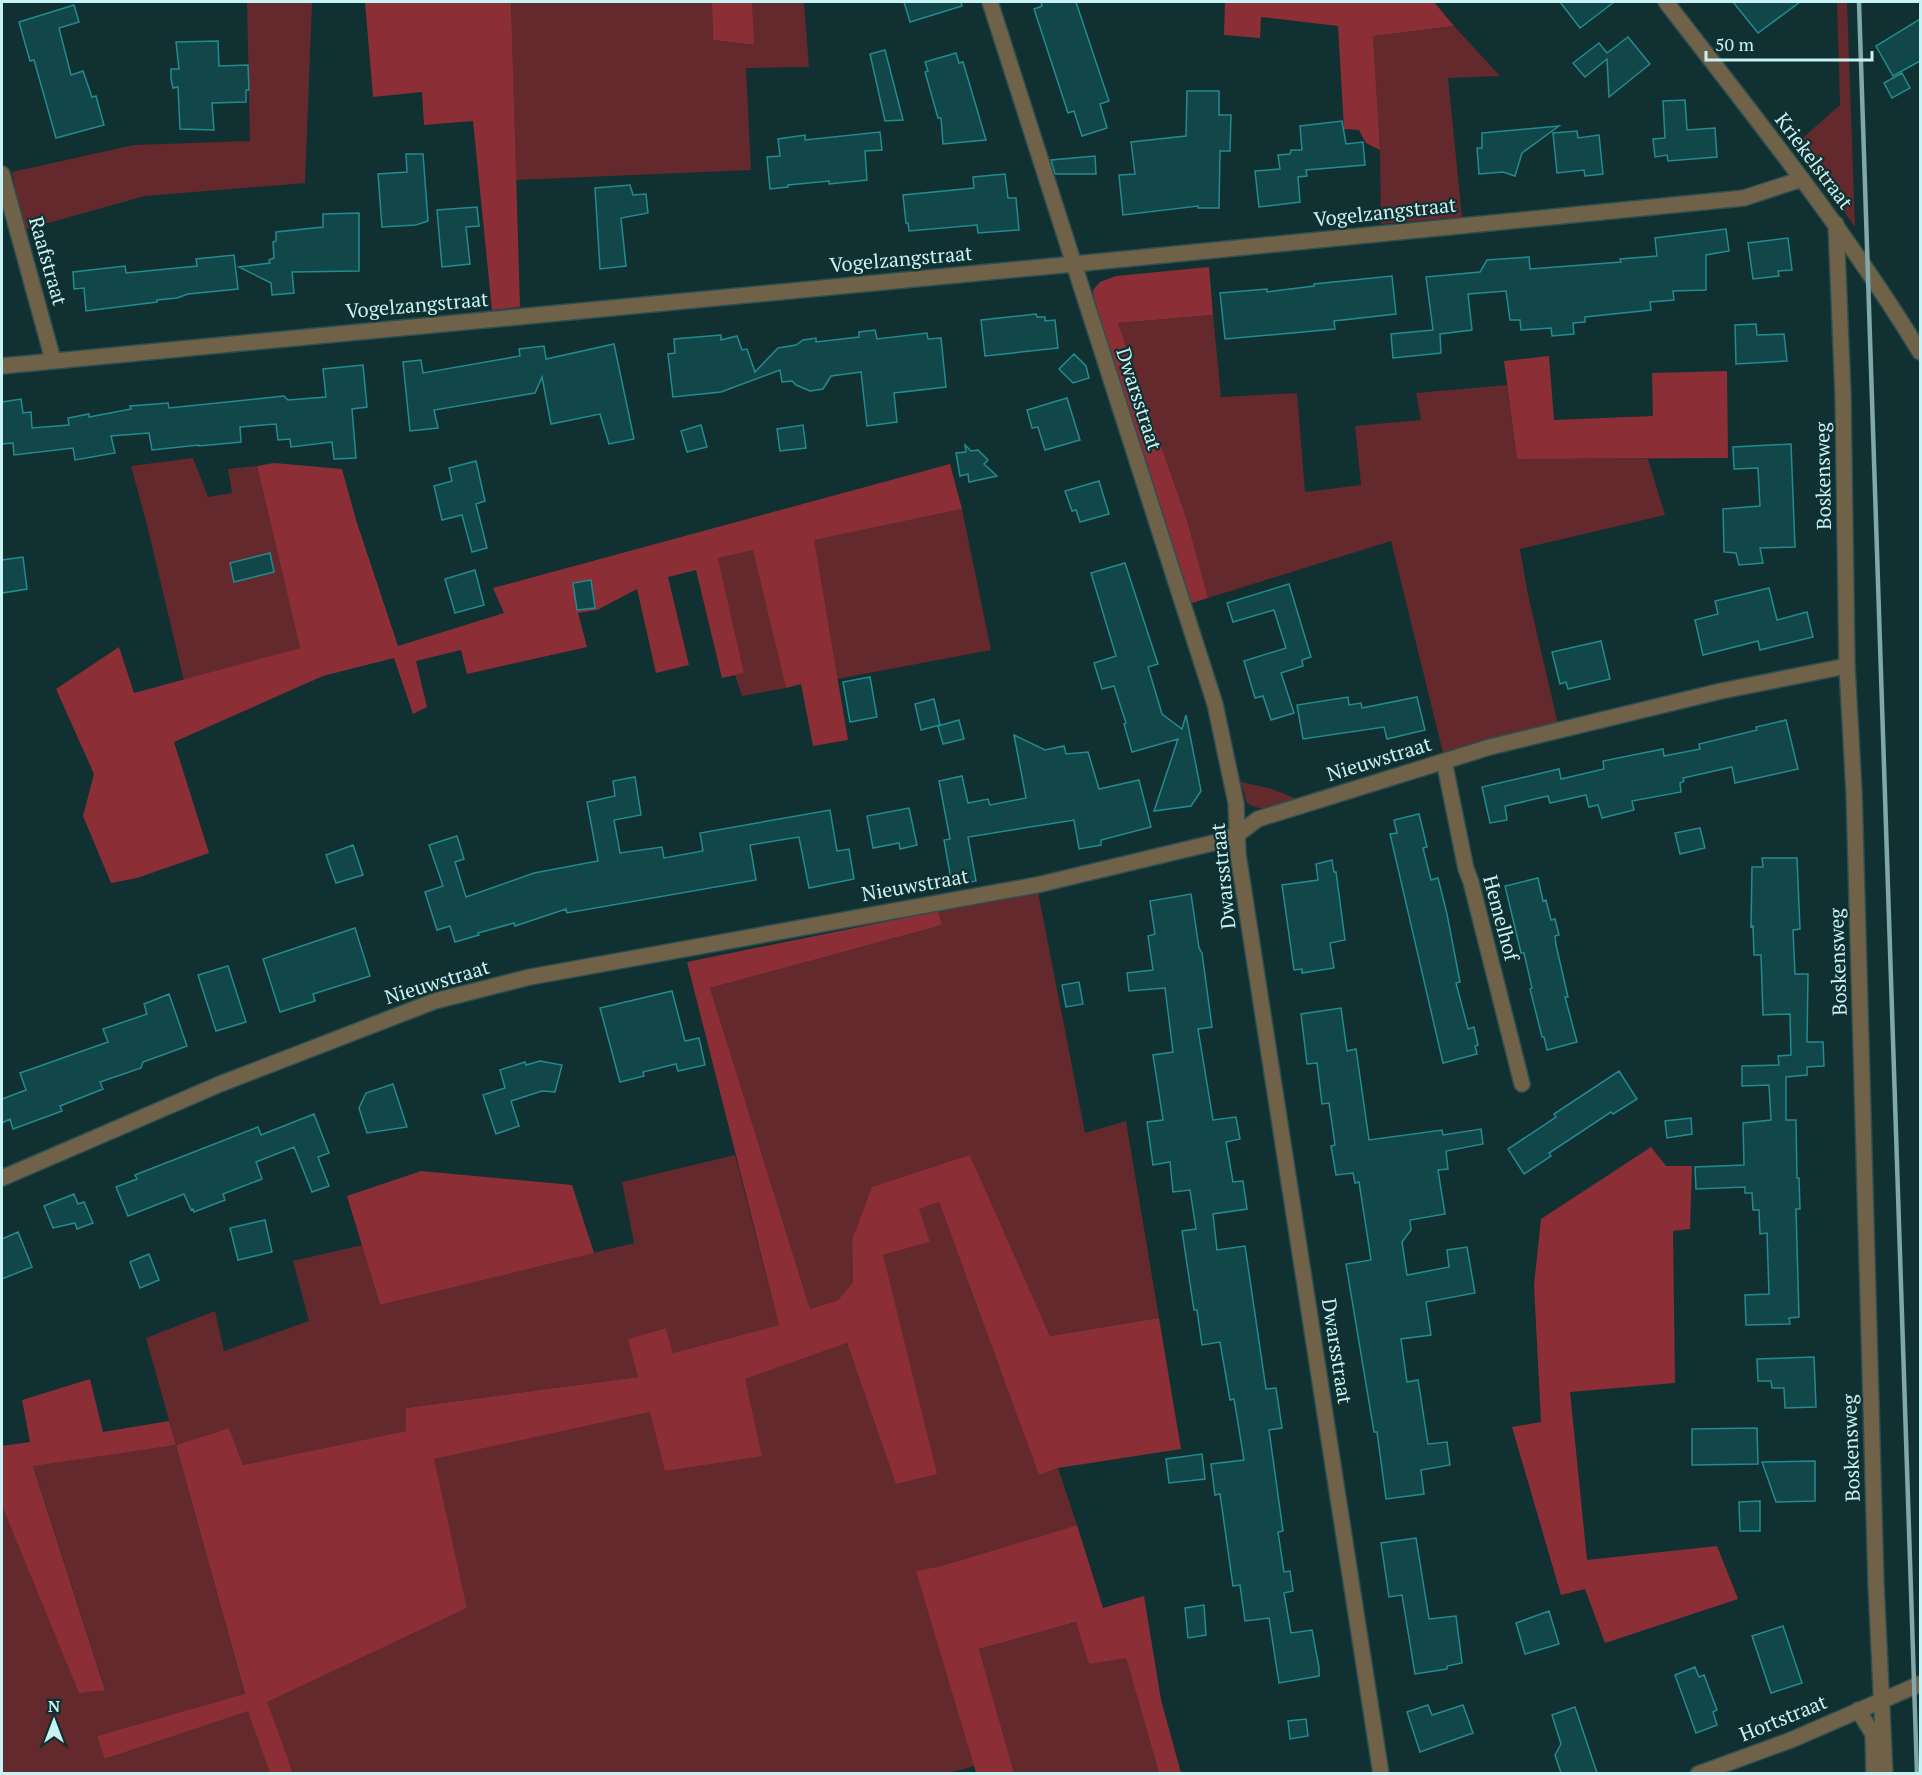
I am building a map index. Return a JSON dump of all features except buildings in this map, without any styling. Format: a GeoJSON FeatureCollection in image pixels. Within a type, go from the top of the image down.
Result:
{"type":"FeatureCollection","features":[{"type":"Feature","properties":{"kind":"street","name":"Dwarsstraat"},"geometry":{"type":"LineString","coordinates":[[990,2],[1215,704],[1236,803],[1238,854],[1382,1773]]}},
{"type":"Feature","properties":{"kind":"street","name":"Kriekelstraat"},"geometry":{"type":"LineString","coordinates":[[1666,2],[1836,224],[1920,351]]}},
{"type":"Feature","properties":{"kind":"street","name":"Raafstraat"},"geometry":{"type":"LineString","coordinates":[[2,174],[53,360]]}},
{"type":"Feature","properties":{"kind":"street","name":"Vogelzangstraat"},"geometry":{"type":"LineString","coordinates":[[2,366],[1744,198],[1802,179]]}},
{"type":"Feature","properties":{"kind":"street","name":"Boskensweg"},"geometry":{"type":"LineString","coordinates":[[1836,224],[1843,395],[1847,666],[1854,792],[1876,1584],[1883,1699]]}},
{"type":"Feature","properties":{"kind":"street","name":"Nieuwstraat"},"geometry":{"type":"LineString","coordinates":[[2,1178],[220,1084],[435,1001],[530,977],[1037,885],[1217,842],[1238,834],[1258,819],[1490,747],[1709,694],[1847,666]]}},
{"type":"Feature","properties":{"kind":"street","name":"Hemelhof"},"geometry":{"type":"LineString","coordinates":[[1444,761],[1466,869],[1522,1084]]}},
{"type":"Feature","properties":{"kind":"street","name":"Hortstraat"},"geometry":{"type":"LineString","coordinates":[[1698,1773],[1791,1740],[1918,1685]]}},
{"type":"Feature","properties":{"kind":"street"},"geometry":{"type":"LineString","coordinates":[[1883,1699],[1886,1773]]}},
{"type":"Feature","properties":{"kind":"street"},"geometry":{"type":"LineString","coordinates":[[1858,1710],[1873,1734],[1874,1773]]}},
{"type":"Feature","properties":{"kind":"shaded area"},"geometry":{"type":"Polygon","coordinates":[[[247,2],[312,2],[305,183],[145,196],[23,230],[12,172],[134,145],[250,141],[247,2]]]}},
{"type":"Feature","properties":{"kind":"shaded area"},"geometry":{"type":"Polygon","coordinates":[[[365,2],[511,2],[520,307],[492,310],[473,121],[424,125],[422,92],[373,97],[365,2]]]}},
{"type":"Feature","properties":{"kind":"shaded area"},"geometry":{"type":"Polygon","coordinates":[[[511,2],[712,2],[713,40],[753,45],[752,2],[804,2],[809,67],[746,68],[751,170],[516,180],[511,2]]]}},
{"type":"Feature","properties":{"kind":"shaded area"},"geometry":{"type":"Polygon","coordinates":[[[712,2],[752,2],[754,45],[713,40],[712,2]]]}},
{"type":"Feature","properties":{"kind":"shaded area"},"geometry":{"type":"Polygon","coordinates":[[[1225,2],[1434,2],[1454,26],[1373,36],[1380,150],[1366,143],[1359,130],[1344,129],[1338,26],[1261,17],[1260,38],[1224,35],[1225,2]]]}},
{"type":"Feature","properties":{"kind":"shaded area"},"geometry":{"type":"Polygon","coordinates":[[[1837,2],[1847,2],[1855,227],[1796,144],[1840,105],[1837,2]]]}},
{"type":"Feature","properties":{"kind":"shaded area"},"geometry":{"type":"Polygon","coordinates":[[[1454,26],[1500,76],[1448,78],[1462,217],[1381,224],[1380,150],[1373,36],[1454,26]]]}},
{"type":"Feature","properties":{"kind":"shaded area"},"geometry":{"type":"Polygon","coordinates":[[[1209,267],[1213,315],[1118,323],[1187,520],[1208,598],[1189,604],[1094,304],[1093,290],[1100,282],[1116,276],[1209,267]]]}},
{"type":"Feature","properties":{"kind":"shaded area"},"geometry":{"type":"Polygon","coordinates":[[[1213,315],[1221,397],[1297,393],[1305,492],[1361,485],[1355,426],[1421,420],[1416,393],[1507,385],[1517,459],[1648,459],[1665,515],[1520,549],[1528,595],[1558,724],[1443,753],[1391,541],[1208,598],[1187,520],[1118,323],[1213,315]]]}},
{"type":"Feature","properties":{"kind":"shaded area"},"geometry":{"type":"Polygon","coordinates":[[[1549,356],[1554,420],[1653,416],[1652,373],[1727,371],[1728,458],[1517,459],[1504,361],[1549,356]]]}},
{"type":"Feature","properties":{"kind":"shaded area"},"geometry":{"type":"Polygon","coordinates":[[[193,458],[208,497],[232,493],[228,469],[257,466],[300,648],[184,681],[131,466],[193,458]]]}},
{"type":"Feature","properties":{"kind":"shaded area"},"geometry":{"type":"Polygon","coordinates":[[[274,463],[342,469],[356,520],[398,646],[504,613],[493,588],[950,464],[962,509],[814,540],[848,740],[813,746],[801,684],[786,688],[753,550],[718,558],[744,673],[722,678],[696,570],[668,577],[689,665],[656,673],[637,589],[597,610],[578,613],[587,647],[467,674],[461,650],[416,661],[427,707],[413,714],[394,658],[323,676],[174,742],[209,853],[137,878],[111,883],[83,816],[94,774],[56,689],[119,647],[134,693],[300,648],[257,466],[274,463]]]}},
{"type":"Feature","properties":{"kind":"shaded area"},"geometry":{"type":"Polygon","coordinates":[[[962,509],[991,650],[837,679],[813,540],[962,509]]]}},
{"type":"Feature","properties":{"kind":"shaded area"},"geometry":{"type":"Polygon","coordinates":[[[754,549],[786,688],[742,696],[735,675],[744,673],[718,558],[754,549]]]}},
{"type":"Feature","properties":{"kind":"shaded area"},"geometry":{"type":"Polygon","coordinates":[[[1241,782],[1272,789],[1297,799],[1278,806],[1259,808],[1247,803],[1241,782]]]}},
{"type":"Feature","properties":{"kind":"shaded area"},"geometry":{"type":"Polygon","coordinates":[[[1038,892],[1085,1133],[1126,1121],[1159,1318],[1050,1336],[970,1155],[852,1240],[853,1282],[838,1300],[810,1309],[710,988],[942,925],[938,911],[1038,892]]]}},
{"type":"Feature","properties":{"kind":"shaded area"},"geometry":{"type":"Polygon","coordinates":[[[938,911],[942,925],[710,988],[810,1309],[838,1300],[853,1282],[852,1240],[872,1187],[970,1155],[1050,1336],[1159,1318],[1181,1449],[1058,1468],[1039,1475],[939,1202],[919,1209],[930,1242],[883,1255],[937,1474],[896,1484],[847,1343],[745,1379],[762,1456],[665,1471],[650,1412],[434,1459],[467,1608],[267,1702],[293,1773],[270,1773],[248,1711],[105,1759],[97,1736],[245,1694],[176,1445],[229,1428],[243,1465],[406,1431],[406,1408],[638,1377],[628,1339],[666,1328],[673,1353],[779,1325],[687,962],[938,911]]]}},
{"type":"Feature","properties":{"kind":"shaded area"},"geometry":{"type":"Polygon","coordinates":[[[1651,1147],[1666,1166],[1692,1166],[1690,1229],[1673,1231],[1675,1383],[1570,1392],[1587,1560],[1717,1546],[1738,1599],[1605,1643],[1585,1589],[1561,1595],[1512,1427],[1541,1422],[1534,1285],[1541,1219],[1651,1147]]]}},
{"type":"Feature","properties":{"kind":"shaded area"},"geometry":{"type":"Polygon","coordinates":[[[735,1155],[779,1325],[673,1353],[666,1328],[629,1339],[638,1377],[406,1408],[407,1431],[243,1465],[229,1428],[176,1445],[146,1338],[215,1311],[224,1351],[309,1321],[293,1261],[362,1245],[380,1305],[634,1243],[622,1182],[735,1155]]]}},
{"type":"Feature","properties":{"kind":"shaded area"},"geometry":{"type":"Polygon","coordinates":[[[421,1171],[572,1185],[594,1253],[380,1305],[347,1196],[421,1171]]]}},
{"type":"Feature","properties":{"kind":"shaded area"},"geometry":{"type":"Polygon","coordinates":[[[939,1202],[1039,1474],[1058,1468],[1077,1525],[941,1566],[917,1571],[974,1766],[945,1774],[293,1773],[266,1702],[467,1608],[433,1459],[650,1412],[762,1456],[744,1379],[847,1343],[896,1483],[883,1255],[930,1242],[918,1209],[939,1202]]]}},
{"type":"Feature","properties":{"kind":"shaded area"},"geometry":{"type":"Polygon","coordinates":[[[90,1379],[103,1432],[169,1421],[176,1445],[33,1466],[105,1690],[79,1693],[2,1506],[2,1446],[30,1442],[22,1400],[90,1379]]]}},
{"type":"Feature","properties":{"kind":"shaded area"},"geometry":{"type":"Polygon","coordinates":[[[176,1445],[245,1695],[97,1736],[106,1759],[249,1710],[270,1773],[2,1773],[2,1506],[79,1692],[105,1689],[33,1465],[176,1445]]]}},
{"type":"Feature","properties":{"kind":"shaded area"},"geometry":{"type":"Polygon","coordinates":[[[1077,1525],[1103,1608],[1144,1596],[1161,1700],[1181,1773],[1159,1773],[1126,1658],[1089,1664],[1076,1622],[979,1649],[1014,1773],[976,1773],[916,1571],[941,1566],[1077,1525]]]}},
{"type":"Feature","properties":{"kind":"shaded area"},"geometry":{"type":"Polygon","coordinates":[[[1077,1622],[1126,1658],[1159,1773],[1014,1773],[979,1649],[1077,1622]]]}},
{"type":"Feature","properties":{"kind":"railway"},"geometry":{"type":"LineString","coordinates":[[1859,2],[1917,1774]]}}]}
